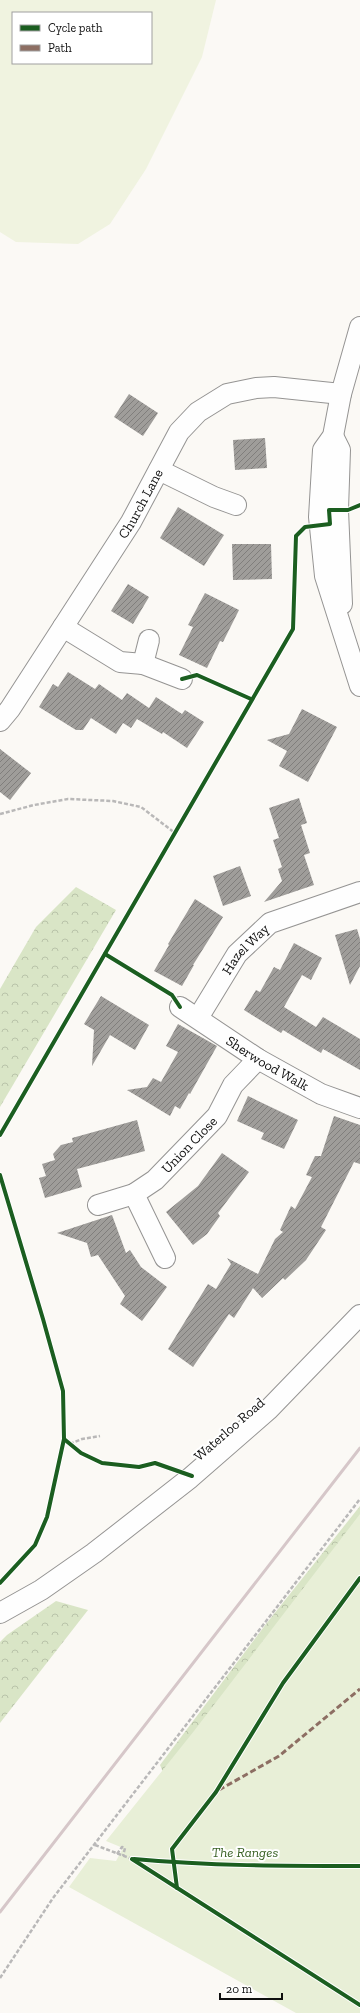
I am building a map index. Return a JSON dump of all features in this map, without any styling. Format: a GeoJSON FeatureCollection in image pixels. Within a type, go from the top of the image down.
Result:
{"type":"FeatureCollection","features":[{"type":"Feature","properties":{"kind":"street"},"geometry":{"type":"LineString","coordinates":[[360,327],[341,394],[333,436],[323,450],[319,517],[326,576],[360,686]]}},
{"type":"Feature","properties":{"kind":"street","name":"Church Lane"},"geometry":{"type":"LineString","coordinates":[[0,721],[10,709],[131,522],[179,432],[198,412],[227,394],[256,388],[274,387],[341,394]]}},
{"type":"Feature","properties":{"kind":"street"},"geometry":{"type":"LineString","coordinates":[[159,470],[214,497],[236,505]]}},
{"type":"Feature","properties":{"kind":"street"},"geometry":{"type":"LineString","coordinates":[[63,627],[120,662],[143,664],[182,679]]}},
{"type":"Feature","properties":{"kind":"street"},"geometry":{"type":"LineString","coordinates":[[143,664],[149,640]]}},
{"type":"Feature","properties":{"kind":"street","name":"Hazel Way"},"geometry":{"type":"LineString","coordinates":[[198,1018],[237,954],[270,923],[360,892]]}},
{"type":"Feature","properties":{"kind":"street","name":"Sherwood Walk"},"geometry":{"type":"LineString","coordinates":[[180,1007],[258,1059],[320,1094],[360,1108]]}},
{"type":"Feature","properties":{"kind":"street","name":"Union Close"},"geometry":{"type":"LineString","coordinates":[[98,1205],[134,1194],[155,1180],[217,1116],[233,1085],[258,1059]]}},
{"type":"Feature","properties":{"kind":"street"},"geometry":{"type":"LineString","coordinates":[[134,1194],[165,1258]]}},
{"type":"Feature","properties":{"kind":"street","name":"Waterloo Road"},"geometry":{"type":"LineString","coordinates":[[0,1613],[41,1590],[94,1553],[190,1478],[268,1410],[360,1315]]}},
{"type":"Feature","properties":{"kind":"path"},"geometry":{"type":"LineString","coordinates":[[0,814],[34,805],[68,799],[113,801],[141,808],[175,833]]}},
{"type":"Feature","properties":{"kind":"path"},"geometry":{"type":"LineString","coordinates":[[172,840],[179,826]]}},
{"type":"Feature","properties":{"kind":"path"},"geometry":{"type":"LineString","coordinates":[[70,1444],[82,1439],[100,1436]]}},
{"type":"Feature","properties":{"kind":"path"},"geometry":{"type":"LineString","coordinates":[[64,1439],[76,1448]]}},
{"type":"Feature","properties":{"kind":"path"},"geometry":{"type":"LineString","coordinates":[[0,1978],[53,1898],[360,1499]]}},
{"type":"Feature","properties":{"kind":"path"},"geometry":{"type":"LineString","coordinates":[[95,1845],[132,1859]]}},
{"type":"Feature","properties":{"kind":"path"},"geometry":{"type":"LineString","coordinates":[[117,1854],[122,1847],[124,1848],[123,1856]]}},
{"type":"Feature","properties":{"kind":"green space"},"geometry":{"type":"Polygon","coordinates":[[[0,0],[216,0],[202,57],[146,169],[110,224],[78,244],[16,242],[0,232],[0,0]]]}},
{"type":"Feature","properties":{"kind":"green space"},"geometry":{"type":"Polygon","coordinates":[[[76,887],[116,910],[0,1107],[0,989],[36,927],[76,887]]]}},
{"type":"Feature","properties":{"kind":"green space"},"geometry":{"type":"Polygon","coordinates":[[[360,1506],[360,1557],[174,1798],[160,1765],[266,1624],[360,1506]]]}},
{"type":"Feature","properties":{"kind":"green space","name":"The Ranges"},"geometry":{"type":"Polygon","coordinates":[[[360,1514],[360,2013],[296,2013],[69,1887],[90,1858],[116,1861],[123,1848],[106,1841],[194,1731],[360,1514]]]}},
{"type":"Feature","properties":{"kind":"green space"},"geometry":{"type":"Polygon","coordinates":[[[56,1601],[88,1610],[0,1723],[0,1642],[7,1635],[56,1601]]]}},
{"type":"Feature","properties":{"kind":"building"},"geometry":{"type":"Polygon","coordinates":[[[129,394],[158,413],[143,436],[114,417],[129,394]]]}},
{"type":"Feature","properties":{"kind":"building"},"geometry":{"type":"Polygon","coordinates":[[[265,438],[267,468],[235,470],[233,440],[265,438]]]}},
{"type":"Feature","properties":{"kind":"building"},"geometry":{"type":"Polygon","coordinates":[[[178,507],[224,535],[204,566],[160,538],[178,507]]]}},
{"type":"Feature","properties":{"kind":"building"},"geometry":{"type":"Polygon","coordinates":[[[232,544],[271,544],[272,579],[233,580],[232,544]]]}},
{"type":"Feature","properties":{"kind":"building"},"geometry":{"type":"Polygon","coordinates":[[[128,584],[149,597],[133,624],[111,611],[128,584]]]}},
{"type":"Feature","properties":{"kind":"building"},"geometry":{"type":"Polygon","coordinates":[[[205,593],[239,610],[223,642],[220,641],[207,668],[179,655],[193,627],[188,625],[205,593]]]}},
{"type":"Feature","properties":{"kind":"building"},"geometry":{"type":"Polygon","coordinates":[[[68,672],[95,689],[99,684],[122,700],[127,693],[149,708],[156,697],[182,714],[185,710],[204,722],[187,748],[163,732],[162,734],[137,719],[131,728],[123,723],[116,734],[91,718],[83,730],[76,730],[39,707],[53,684],[58,687],[68,672]]]}},
{"type":"Feature","properties":{"kind":"building"},"geometry":{"type":"Polygon","coordinates":[[[302,709],[337,727],[308,782],[279,766],[287,751],[267,740],[289,734],[302,709]]]}},
{"type":"Feature","properties":{"kind":"building"},"geometry":{"type":"Polygon","coordinates":[[[0,749],[31,773],[10,800],[0,792],[0,749]]]}},
{"type":"Feature","properties":{"kind":"building"},"geometry":{"type":"Polygon","coordinates":[[[299,798],[307,823],[301,825],[310,853],[304,855],[314,885],[264,902],[282,881],[278,869],[282,867],[273,840],[279,838],[269,808],[299,798]]]}},
{"type":"Feature","properties":{"kind":"building"},"geometry":{"type":"Polygon","coordinates":[[[240,866],[251,896],[223,906],[213,876],[240,866]]]}},
{"type":"Feature","properties":{"kind":"building"},"geometry":{"type":"Polygon","coordinates":[[[195,899],[223,917],[193,965],[182,986],[154,971],[195,899]]]}},
{"type":"Feature","properties":{"kind":"building"},"geometry":{"type":"Polygon","coordinates":[[[357,929],[360,939],[360,966],[350,985],[335,935],[357,929]]]}},
{"type":"Feature","properties":{"kind":"building"},"geometry":{"type":"Polygon","coordinates":[[[294,943],[322,958],[311,980],[302,975],[284,1007],[316,1027],[323,1017],[360,1039],[360,1070],[323,1049],[321,1053],[283,1030],[281,1033],[244,1010],[256,990],[260,992],[274,967],[280,970],[294,943]]]}},
{"type":"Feature","properties":{"kind":"building"},"geometry":{"type":"Polygon","coordinates":[[[101,996],[149,1025],[135,1050],[110,1035],[92,1066],[94,1030],[84,1024],[101,996]]]}},
{"type":"Feature","properties":{"kind":"building"},"geometry":{"type":"Polygon","coordinates":[[[178,1024],[217,1046],[180,1109],[175,1106],[170,1116],[127,1090],[147,1087],[153,1078],[161,1082],[178,1052],[166,1046],[178,1024]]]}},
{"type":"Feature","properties":{"kind":"building"},"geometry":{"type":"Polygon","coordinates":[[[248,1096],[298,1120],[284,1149],[261,1139],[264,1133],[237,1121],[248,1096]]]}},
{"type":"Feature","properties":{"kind":"building"},"geometry":{"type":"Polygon","coordinates":[[[334,1116],[360,1125],[360,1164],[354,1162],[321,1227],[326,1230],[306,1260],[285,1280],[283,1278],[262,1298],[253,1288],[234,1318],[229,1314],[193,1367],[168,1349],[208,1284],[216,1289],[231,1264],[227,1258],[258,1274],[275,1239],[283,1232],[280,1230],[291,1206],[295,1209],[312,1177],[306,1175],[315,1156],[321,1156],[334,1116]]]}},
{"type":"Feature","properties":{"kind":"building"},"geometry":{"type":"Polygon","coordinates":[[[137,1120],[145,1151],[77,1169],[82,1187],[45,1198],[39,1178],[46,1176],[42,1164],[55,1160],[53,1154],[61,1145],[73,1142],[72,1138],[137,1120]]]}},
{"type":"Feature","properties":{"kind":"building"},"geometry":{"type":"Polygon","coordinates":[[[222,1153],[249,1172],[218,1213],[220,1216],[207,1234],[193,1245],[166,1212],[198,1186],[222,1153]]]}},
{"type":"Feature","properties":{"kind":"building"},"geometry":{"type":"Polygon","coordinates":[[[112,1215],[126,1253],[130,1250],[141,1267],[167,1287],[142,1321],[120,1304],[125,1296],[98,1255],[91,1257],[87,1243],[57,1233],[112,1215]]]}},
{"type":"Feature","properties":{"kind":"railway"},"geometry":{"type":"LineString","coordinates":[[0,1912],[360,1448]]}},
{"type":"Feature","properties":{"kind":"marked path"},"geometry":{"type":"LineString","coordinates":[[219,1790],[279,1756],[360,1689]]}},
{"type":"Feature","properties":{"kind":"cycle path"},"geometry":{"type":"LineString","coordinates":[[0,1135],[293,629],[296,536],[305,527],[330,524],[329,510],[348,510],[360,505]]}},
{"type":"Feature","properties":{"kind":"cycle path"},"geometry":{"type":"LineString","coordinates":[[182,679],[197,675],[251,699]]}},
{"type":"Feature","properties":{"kind":"cycle path"},"geometry":{"type":"LineString","coordinates":[[105,954],[172,995],[180,1007]]}},
{"type":"Feature","properties":{"kind":"cycle path"},"geometry":{"type":"LineString","coordinates":[[0,1175],[63,1391],[64,1439],[47,1517],[35,1545],[0,1583]]}},
{"type":"Feature","properties":{"kind":"cycle path"},"geometry":{"type":"LineString","coordinates":[[64,1439],[81,1453],[102,1463],[139,1467],[155,1463],[192,1476]]}},
{"type":"Feature","properties":{"kind":"cycle path"},"geometry":{"type":"LineString","coordinates":[[177,1888],[172,1849],[216,1792],[283,1683],[360,1578]]}},
{"type":"Feature","properties":{"kind":"cycle path"},"geometry":{"type":"LineString","coordinates":[[132,1859],[360,2005]]}},
{"type":"Feature","properties":{"kind":"cycle path"},"geometry":{"type":"LineString","coordinates":[[134,1859],[275,1866],[360,1866]]}}]}
